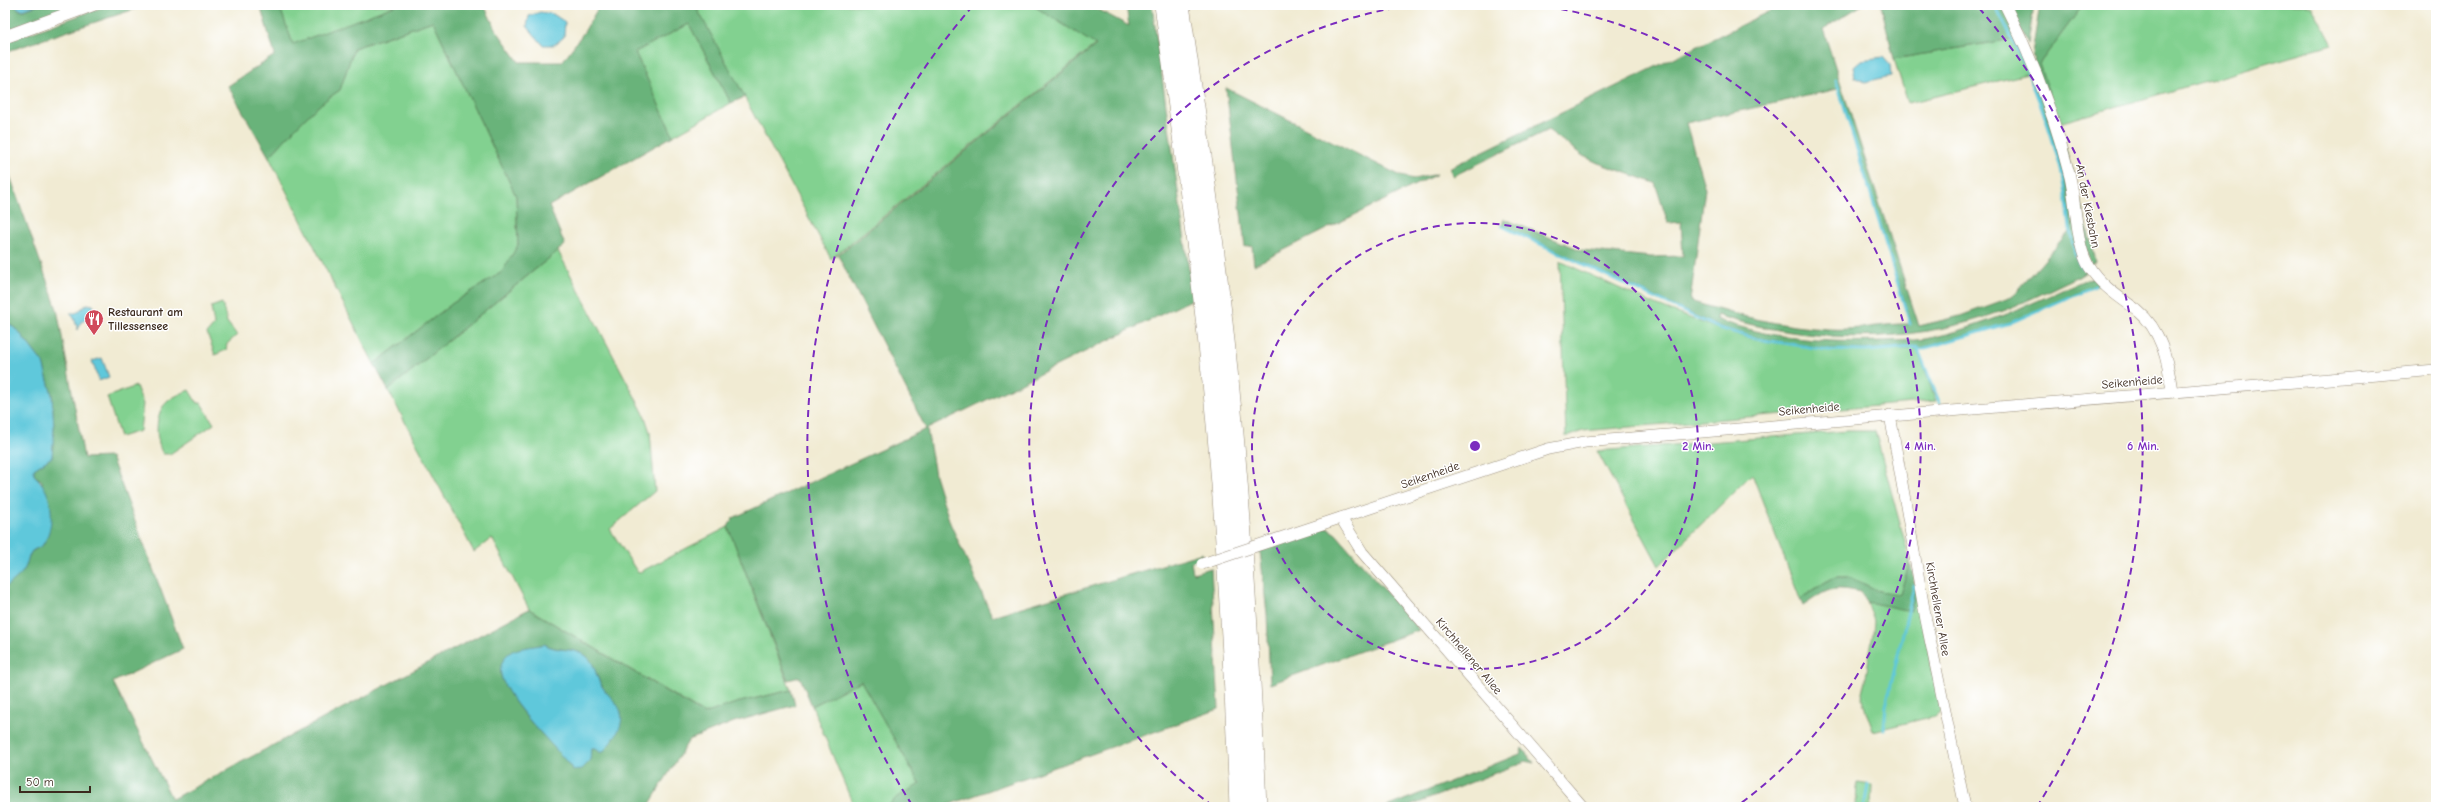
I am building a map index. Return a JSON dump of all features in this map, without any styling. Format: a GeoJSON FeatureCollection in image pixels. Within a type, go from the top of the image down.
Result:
{"type":"FeatureCollection","features":[{"type":"Feature","properties":{"kind":"highway"},"geometry":{"type":"LineString","coordinates":[[1164,5],[1198,260],[1221,482],[1235,706],[1239,807]]}},
{"type":"Feature","properties":{"kind":"highway"},"geometry":{"type":"LineString","coordinates":[[1180,5],[1215,255],[1237,480],[1253,705],[1257,807]]}},
{"type":"Feature","properties":{"kind":"street"},"geometry":{"type":"LineString","coordinates":[[5,37],[92,5]]}},
{"type":"Feature","properties":{"kind":"street","name":"An der Kiesbahn"},"geometry":{"type":"LineString","coordinates":[[2005,5],[2035,66],[2056,129],[2070,177],[2082,250],[2085,258],[2102,283],[2138,311],[2151,325],[2164,352],[2172,391]]}},
{"type":"Feature","properties":{"kind":"street","name":"Seikenheide"},"geometry":{"type":"LineString","coordinates":[[1202,564],[1562,445],[1890,415],[2436,370]]}},
{"type":"Feature","properties":{"kind":"street","name":"Kirchhellener Allee"},"geometry":{"type":"LineString","coordinates":[[1890,415],[1926,620],[1965,807]]}},
{"type":"Feature","properties":{"kind":"street","name":"Kirchhellener Allee"},"geometry":{"type":"LineString","coordinates":[[1341,518],[1362,552],[1583,807]]}},
{"type":"Feature","properties":{"kind":"green space"},"geometry":{"type":"Polygon","coordinates":[[[5,5],[14,5],[21,11],[39,5],[78,5],[5,31],[5,5]]]}},
{"type":"Feature","properties":{"kind":"green space"},"geometry":{"type":"Polygon","coordinates":[[[109,5],[147,5],[5,52],[5,42],[109,5]]]}},
{"type":"Feature","properties":{"kind":"green space"},"geometry":{"type":"Polygon","coordinates":[[[260,5],[279,5],[293,44],[397,5],[455,5],[457,8],[458,5],[484,5],[495,28],[519,62],[562,62],[584,32],[598,8],[597,5],[695,5],[745,97],[731,103],[689,24],[635,52],[673,136],[549,206],[565,245],[388,390],[374,364],[453,303],[502,272],[518,245],[516,196],[433,21],[354,48],[340,90],[311,113],[269,157],[228,86],[275,55],[260,5]]]}},
{"type":"Feature","properties":{"kind":"green space"},"geometry":{"type":"Polygon","coordinates":[[[279,5],[397,5],[293,45],[279,5]]]}},
{"type":"Feature","properties":{"kind":"green space"},"geometry":{"type":"Polygon","coordinates":[[[695,5],[1032,5],[1096,44],[831,259],[695,5]]]}},
{"type":"Feature","properties":{"kind":"green space"},"geometry":{"type":"Polygon","coordinates":[[[1032,5],[1090,5],[1129,26],[1126,5],[1152,5],[1193,299],[927,429],[935,475],[950,523],[992,616],[1202,553],[1202,559],[1191,562],[1193,573],[1211,568],[1219,709],[942,807],[887,807],[897,797],[920,784],[861,681],[812,706],[800,677],[788,680],[728,527],[733,518],[926,429],[838,255],[1096,45],[1032,5]]]}},
{"type":"Feature","properties":{"kind":"green space"},"geometry":{"type":"Polygon","coordinates":[[[1782,5],[1862,5],[1823,29],[1919,326],[1960,316],[2012,297],[2070,231],[2077,257],[2070,223],[2064,178],[2058,156],[2044,111],[2026,67],[1996,5],[2003,5],[2026,50],[2062,154],[2086,271],[2077,277],[2002,311],[1958,325],[1924,332],[1889,336],[1854,337],[1819,335],[1784,331],[1717,315],[1716,319],[1757,331],[1798,338],[1840,341],[1920,340],[1946,334],[1987,321],[2087,279],[2093,278],[2100,284],[2011,322],[1922,348],[1913,346],[1866,350],[1828,349],[1757,338],[1717,326],[1502,225],[1504,219],[1581,250],[1651,257],[1683,256],[1681,222],[1668,223],[1655,183],[1598,163],[1583,156],[1548,130],[1453,176],[1449,168],[1782,5]],[[1836,80],[1838,89],[1686,123],[1705,189],[1690,301],[1758,320],[1810,328],[1838,329],[1911,324],[1836,80]]]}},
{"type":"Feature","properties":{"kind":"green space"},"geometry":{"type":"Polygon","coordinates":[[[1881,5],[1995,5],[2012,39],[1894,59],[1881,5]]]}},
{"type":"Feature","properties":{"kind":"green space"},"geometry":{"type":"Polygon","coordinates":[[[2007,5],[2034,5],[2028,44],[2007,5]]]}},
{"type":"Feature","properties":{"kind":"green space"},"geometry":{"type":"Polygon","coordinates":[[[2040,5],[2083,5],[2039,64],[2059,123],[2096,261],[2090,264],[2032,53],[2040,5]]]}},
{"type":"Feature","properties":{"kind":"green space"},"geometry":{"type":"Polygon","coordinates":[[[2083,5],[2311,5],[2332,45],[2059,123],[2039,64],[2083,5]]]}},
{"type":"Feature","properties":{"kind":"green space"},"geometry":{"type":"Polygon","coordinates":[[[433,21],[516,196],[518,246],[502,272],[453,303],[374,364],[269,157],[311,113],[340,90],[354,48],[433,21]]]}},
{"type":"Feature","properties":{"kind":"green space"},"geometry":{"type":"Polygon","coordinates":[[[689,24],[731,103],[673,136],[635,52],[689,24]]]}},
{"type":"Feature","properties":{"kind":"green space"},"geometry":{"type":"Polygon","coordinates":[[[2012,39],[2027,74],[1908,103],[1894,59],[2012,39]]]}},
{"type":"Feature","properties":{"kind":"green space"},"geometry":{"type":"Polygon","coordinates":[[[1226,88],[1401,176],[1414,179],[1437,174],[1254,265],[1252,246],[1245,247],[1226,88]]]}},
{"type":"Feature","properties":{"kind":"green space"},"geometry":{"type":"Polygon","coordinates":[[[5,162],[57,309],[84,458],[111,457],[183,649],[113,682],[172,799],[529,609],[704,714],[736,703],[791,690],[795,705],[734,722],[689,740],[648,807],[5,807],[5,588],[24,570],[31,552],[44,544],[42,481],[34,475],[34,469],[52,457],[54,429],[52,395],[43,363],[19,332],[5,320],[5,162]],[[544,644],[509,653],[501,675],[514,701],[523,713],[573,770],[590,756],[591,749],[596,749],[598,752],[616,704],[604,690],[591,662],[586,656],[576,651],[544,644]]]}},
{"type":"Feature","properties":{"kind":"green space"},"geometry":{"type":"Polygon","coordinates":[[[558,251],[644,414],[650,432],[655,491],[610,529],[638,573],[728,527],[791,690],[736,703],[705,714],[529,609],[492,538],[474,552],[388,390],[558,251]]]}},
{"type":"Feature","properties":{"kind":"green space"},"geometry":{"type":"Polygon","coordinates":[[[1560,261],[1658,306],[1716,328],[1756,340],[1827,350],[1917,349],[1936,401],[1583,431],[1566,437],[1560,261]]]}},
{"type":"Feature","properties":{"kind":"green space"},"geometry":{"type":"Polygon","coordinates":[[[222,303],[227,322],[237,335],[227,344],[226,350],[215,355],[207,333],[214,325],[211,307],[222,303]]]}},
{"type":"Feature","properties":{"kind":"green space"},"geometry":{"type":"Polygon","coordinates":[[[136,386],[143,404],[140,431],[120,437],[107,397],[136,386]]]}},
{"type":"Feature","properties":{"kind":"green space"},"geometry":{"type":"Polygon","coordinates":[[[189,390],[197,403],[201,403],[214,424],[170,454],[163,454],[157,435],[160,413],[169,400],[189,390]]]}},
{"type":"Feature","properties":{"kind":"green space"},"geometry":{"type":"Polygon","coordinates":[[[1847,431],[1875,431],[1910,561],[1900,595],[1879,591],[1849,577],[1837,577],[1830,579],[1800,599],[1752,474],[1659,566],[1597,451],[1847,431]]]}},
{"type":"Feature","properties":{"kind":"green space"},"geometry":{"type":"Polygon","coordinates":[[[1327,528],[1336,534],[1419,630],[1270,684],[1267,614],[1260,551],[1327,528]]]}},
{"type":"Feature","properties":{"kind":"green space"},"geometry":{"type":"Polygon","coordinates":[[[1910,561],[1916,590],[1911,611],[1867,602],[1860,592],[1842,589],[1829,590],[1803,606],[1800,599],[1830,579],[1837,577],[1849,577],[1879,591],[1900,594],[1910,561]]]}},
{"type":"Feature","properties":{"kind":"green space"},"geometry":{"type":"Polygon","coordinates":[[[1916,590],[1941,711],[1935,716],[1873,731],[1861,697],[1866,677],[1874,621],[1867,602],[1888,605],[1916,590]]]}},
{"type":"Feature","properties":{"kind":"green space"},"geometry":{"type":"Polygon","coordinates":[[[861,681],[921,785],[897,797],[887,807],[854,807],[812,706],[861,681]]]}},
{"type":"Feature","properties":{"kind":"green space"},"geometry":{"type":"Polygon","coordinates":[[[1522,748],[1534,763],[1526,761],[1408,807],[1386,807],[1520,754],[1522,748]]]}},
{"type":"Feature","properties":{"kind":"green space"},"geometry":{"type":"Polygon","coordinates":[[[1857,783],[1872,785],[1871,807],[1856,807],[1857,783]]]}},
{"type":"Feature","properties":{"kind":"water"},"geometry":{"type":"Polygon","coordinates":[[[14,5],[39,5],[21,10],[14,5]]]}},
{"type":"Feature","properties":{"kind":"water"},"geometry":{"type":"Polygon","coordinates":[[[540,12],[553,14],[565,22],[564,37],[554,45],[543,45],[527,26],[529,16],[540,12]]]}},
{"type":"Feature","properties":{"kind":"water"},"geometry":{"type":"Polygon","coordinates":[[[1883,57],[1890,65],[1891,76],[1865,82],[1855,77],[1853,67],[1861,60],[1883,57]]]}},
{"type":"Feature","properties":{"kind":"water"},"geometry":{"type":"Polygon","coordinates":[[[87,304],[93,305],[95,310],[91,317],[81,322],[78,330],[74,318],[70,313],[76,313],[87,304]]]}},
{"type":"Feature","properties":{"kind":"water"},"geometry":{"type":"Polygon","coordinates":[[[5,320],[19,332],[43,363],[52,395],[54,429],[52,457],[34,469],[34,475],[45,489],[51,506],[48,534],[43,544],[32,551],[23,571],[5,588],[5,320]]]}},
{"type":"Feature","properties":{"kind":"water"},"geometry":{"type":"Polygon","coordinates":[[[102,358],[109,377],[99,381],[92,361],[102,358]]]}},
{"type":"Feature","properties":{"kind":"water"},"geometry":{"type":"Polygon","coordinates":[[[544,644],[554,648],[575,651],[588,657],[599,681],[616,703],[622,716],[616,734],[604,751],[601,753],[596,749],[591,749],[590,761],[582,769],[573,770],[532,724],[512,698],[501,675],[502,663],[509,653],[521,648],[544,644]]]}},
{"type":"Feature","properties":{"kind":"waterway"},"geometry":{"type":"LineString","coordinates":[[1995,5],[2026,68],[2051,133],[2063,178],[2073,246],[2081,267]]}},
{"type":"Feature","properties":{"kind":"waterway"},"geometry":{"type":"LineString","coordinates":[[1836,80],[1910,324]]}},
{"type":"Feature","properties":{"kind":"waterway"},"geometry":{"type":"LineString","coordinates":[[1502,226],[1716,327],[1757,339],[1828,350],[1866,351],[1913,347],[1922,349],[2010,323],[2094,286]]}},
{"type":"Feature","properties":{"kind":"waterway"},"geometry":{"type":"LineString","coordinates":[[1917,347],[1940,404]]}},
{"type":"Feature","properties":{"kind":"waterway"},"geometry":{"type":"LineString","coordinates":[[1884,729],[1886,706],[1914,586]]}},
{"type":"Feature","properties":{"kind":"waterway"},"geometry":{"type":"LineString","coordinates":[[1864,807],[1868,785]]}},
{"type":"Feature","properties":{"kind":"place","name":"Restaurant am Tillessensee"},"geometry":{"type":"Point","coordinates":[94,336]}}]}
